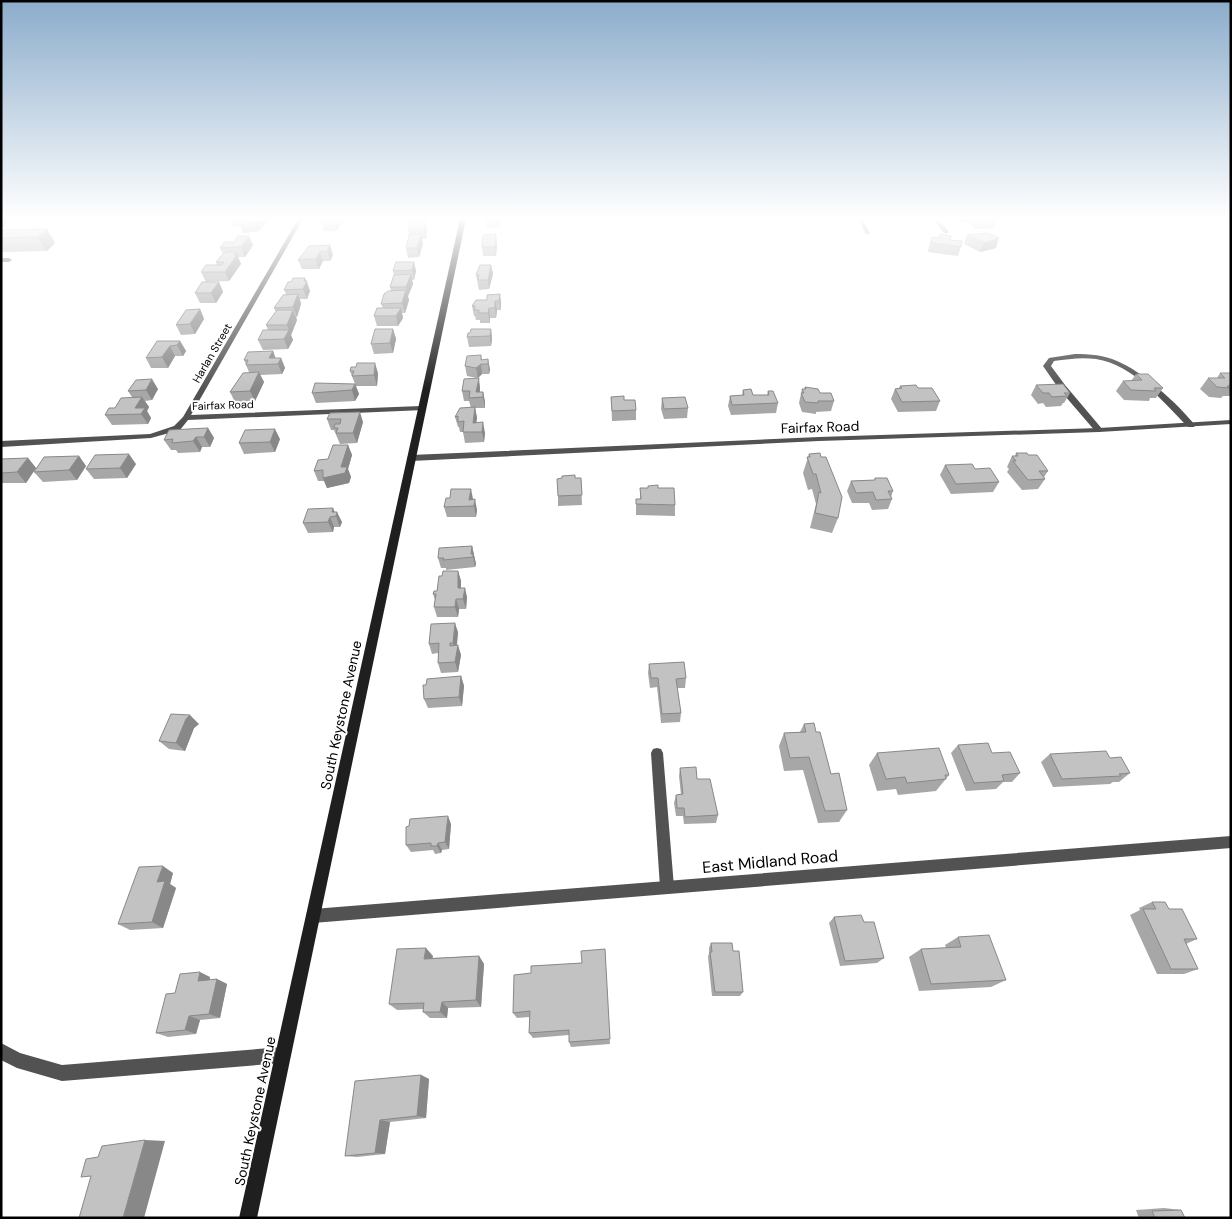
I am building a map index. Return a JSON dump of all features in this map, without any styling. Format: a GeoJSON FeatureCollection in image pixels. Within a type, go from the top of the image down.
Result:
{"type":"FeatureCollection","features":[{"type":"Feature","properties":{"kind":"main road","name":"South Keystone Avenue"},"geometry":{"type":"LineString","coordinates":[[248,1218],[451,276]]}},
{"type":"Feature","properties":{"kind":"street","name":"Harlan Street"},"geometry":{"type":"LineString","coordinates":[[186,418],[268,276]]}},
{"type":"Feature","properties":{"kind":"street"},"geometry":{"type":"LineString","coordinates":[[1099,430],[1062,387],[1047,366],[1051,359],[1084,355],[1119,362],[1137,375],[1191,425]]}},
{"type":"Feature","properties":{"kind":"street","name":"Fairfax Road"},"geometry":{"type":"LineString","coordinates":[[1,444],[151,436],[176,428],[186,418],[422,408]]}},
{"type":"Feature","properties":{"kind":"street","name":"Fairfax Road"},"geometry":{"type":"LineString","coordinates":[[411,458],[819,439],[1099,430],[1231,422]]}},
{"type":"Feature","properties":{"kind":"street"},"geometry":{"type":"LineString","coordinates":[[657,753],[667,888]]}},
{"type":"Feature","properties":{"kind":"street","name":"East Midland Road"},"geometry":{"type":"LineString","coordinates":[[313,916],[1231,842]]}},
{"type":"Feature","properties":{"kind":"street"},"geometry":{"type":"LineString","coordinates":[[1,1051],[17,1060],[62,1073],[283,1055]]}},
{"type":"Feature","properties":{"kind":"building"},"geometry":{"type":"Polygon","coordinates":[[[394,276],[410,276],[406,287],[390,287],[394,276]]]}},
{"type":"Feature","properties":{"kind":"building"},"geometry":{"type":"Polygon","coordinates":[[[479,276],[489,276],[488,280],[478,280],[479,276]]]}},
{"type":"Feature","properties":{"kind":"building"},"geometry":{"type":"Polygon","coordinates":[[[293,278],[305,278],[304,281],[307,281],[303,289],[284,290],[288,282],[291,282],[293,278]]]}},
{"type":"Feature","properties":{"kind":"building"},"geometry":{"type":"Polygon","coordinates":[[[202,282],[219,282],[211,293],[195,293],[202,282]]]}},
{"type":"Feature","properties":{"kind":"building"},"geometry":{"type":"Polygon","coordinates":[[[406,290],[402,303],[381,304],[384,294],[388,291],[406,290]]]}},
{"type":"Feature","properties":{"kind":"building"},"geometry":{"type":"Polygon","coordinates":[[[298,294],[293,307],[274,308],[283,295],[298,294]]]}},
{"type":"Feature","properties":{"kind":"building"},"geometry":{"type":"Polygon","coordinates":[[[500,294],[499,301],[495,301],[495,308],[489,308],[488,313],[479,313],[479,310],[474,310],[475,306],[472,306],[476,300],[487,300],[487,295],[500,294]]]}},
{"type":"Feature","properties":{"kind":"building"},"geometry":{"type":"Polygon","coordinates":[[[377,308],[401,308],[396,316],[374,316],[377,308]]]}},
{"type":"Feature","properties":{"kind":"building"},"geometry":{"type":"Polygon","coordinates":[[[200,309],[190,324],[176,325],[186,310],[200,309]]]}},
{"type":"Feature","properties":{"kind":"building"},"geometry":{"type":"Polygon","coordinates":[[[277,310],[293,310],[287,325],[266,325],[277,310]]]}},
{"type":"Feature","properties":{"kind":"building"},"geometry":{"type":"Polygon","coordinates":[[[375,329],[393,329],[390,343],[371,344],[375,329]]]}},
{"type":"Feature","properties":{"kind":"building"},"geometry":{"type":"Polygon","coordinates":[[[471,329],[491,329],[490,336],[467,337],[471,329]]]}},
{"type":"Feature","properties":{"kind":"building"},"geometry":{"type":"Polygon","coordinates":[[[263,330],[289,330],[284,339],[258,340],[263,330]]]}},
{"type":"Feature","properties":{"kind":"building"},"geometry":{"type":"Polygon","coordinates":[[[157,341],[180,341],[177,345],[170,346],[162,357],[146,358],[157,341]]]}},
{"type":"Feature","properties":{"kind":"building"},"geometry":{"type":"Polygon","coordinates":[[[273,351],[269,358],[281,358],[278,364],[246,365],[248,360],[244,360],[248,352],[273,351]]]}},
{"type":"Feature","properties":{"kind":"building"},"geometry":{"type":"Polygon","coordinates":[[[481,355],[481,360],[488,359],[488,364],[481,364],[476,368],[465,366],[467,356],[481,355]]]}},
{"type":"Feature","properties":{"kind":"building"},"geometry":{"type":"Polygon","coordinates":[[[357,363],[375,363],[374,375],[352,376],[354,371],[350,371],[351,367],[356,367],[357,363]]]}},
{"type":"Feature","properties":{"kind":"building"},"geometry":{"type":"Polygon","coordinates":[[[259,372],[250,391],[230,392],[243,373],[259,372]]]}},
{"type":"Feature","properties":{"kind":"building"},"geometry":{"type":"Polygon","coordinates":[[[1220,373],[1231,374],[1231,386],[1227,386],[1229,388],[1217,387],[1208,378],[1225,378],[1220,373]]]}},
{"type":"Feature","properties":{"kind":"building"},"geometry":{"type":"Polygon","coordinates":[[[1136,374],[1148,374],[1163,388],[1154,388],[1156,391],[1131,390],[1123,381],[1142,380],[1136,374]]]}},
{"type":"Feature","properties":{"kind":"building"},"geometry":{"type":"Polygon","coordinates":[[[479,378],[476,392],[483,392],[483,397],[469,398],[470,391],[462,391],[464,379],[479,378]]]}},
{"type":"Feature","properties":{"kind":"building"},"geometry":{"type":"Polygon","coordinates":[[[152,379],[146,390],[128,391],[136,380],[152,379]]]}},
{"type":"Feature","properties":{"kind":"building"},"geometry":{"type":"Polygon","coordinates":[[[315,383],[355,384],[352,390],[312,393],[315,383]]]}},
{"type":"Feature","properties":{"kind":"building"},"geometry":{"type":"Polygon","coordinates":[[[1063,384],[1070,393],[1064,393],[1067,396],[1052,397],[1049,393],[1043,393],[1036,385],[1063,384]]]}},
{"type":"Feature","properties":{"kind":"building"},"geometry":{"type":"Polygon","coordinates":[[[916,385],[918,388],[932,388],[940,401],[902,402],[895,389],[902,388],[900,386],[916,385]]]}},
{"type":"Feature","properties":{"kind":"building"},"geometry":{"type":"Polygon","coordinates":[[[805,387],[818,389],[820,393],[831,393],[834,401],[805,402],[801,393],[804,393],[802,389],[806,389],[805,387]]]}},
{"type":"Feature","properties":{"kind":"building"},"geometry":{"type":"Polygon","coordinates":[[[751,389],[753,395],[769,395],[768,391],[773,391],[778,403],[732,405],[730,396],[744,395],[743,390],[751,389]]]}},
{"type":"Feature","properties":{"kind":"building"},"geometry":{"type":"Polygon","coordinates":[[[624,396],[624,400],[635,400],[636,410],[612,411],[611,397],[624,396]]]}},
{"type":"Feature","properties":{"kind":"building"},"geometry":{"type":"Polygon","coordinates":[[[142,397],[135,408],[145,408],[141,414],[105,415],[109,408],[115,408],[121,398],[142,397]]]}},
{"type":"Feature","properties":{"kind":"building"},"geometry":{"type":"Polygon","coordinates":[[[685,397],[688,408],[664,409],[662,398],[685,397]]]}},
{"type":"Feature","properties":{"kind":"building"},"geometry":{"type":"Polygon","coordinates":[[[475,407],[473,423],[483,422],[482,432],[463,432],[464,421],[458,422],[458,416],[455,417],[460,408],[475,407]]]}},
{"type":"Feature","properties":{"kind":"building"},"geometry":{"type":"Polygon","coordinates":[[[360,412],[353,433],[336,433],[338,428],[334,428],[335,424],[340,424],[341,419],[327,419],[330,413],[360,412]]]}},
{"type":"Feature","properties":{"kind":"building"},"geometry":{"type":"Polygon","coordinates":[[[208,428],[204,437],[196,437],[193,441],[172,443],[173,439],[164,440],[169,430],[208,428]]]}},
{"type":"Feature","properties":{"kind":"building"},"geometry":{"type":"Polygon","coordinates":[[[275,429],[270,442],[239,443],[245,430],[275,429]]]}},
{"type":"Feature","properties":{"kind":"building"},"geometry":{"type":"Polygon","coordinates":[[[333,445],[348,445],[341,467],[347,467],[345,473],[323,478],[323,470],[314,471],[318,460],[328,459],[333,445]]]}},
{"type":"Feature","properties":{"kind":"building"},"geometry":{"type":"Polygon","coordinates":[[[820,453],[821,457],[826,457],[842,497],[838,518],[815,513],[819,492],[821,493],[816,474],[813,474],[807,457],[810,457],[809,454],[820,453]]]}},
{"type":"Feature","properties":{"kind":"building"},"geometry":{"type":"Polygon","coordinates":[[[1016,453],[1037,455],[1048,471],[1039,471],[1045,479],[1028,480],[1013,461],[1016,461],[1012,456],[1018,456],[1016,453]]]}},
{"type":"Feature","properties":{"kind":"building"},"geometry":{"type":"Polygon","coordinates":[[[129,454],[120,468],[86,469],[95,455],[129,454]]]}},
{"type":"Feature","properties":{"kind":"building"},"geometry":{"type":"Polygon","coordinates":[[[79,456],[69,470],[34,472],[44,457],[79,456]]]}},
{"type":"Feature","properties":{"kind":"building"},"geometry":{"type":"Polygon","coordinates":[[[28,458],[17,472],[1,473],[1,459],[28,458]]]}},
{"type":"Feature","properties":{"kind":"building"},"geometry":{"type":"Polygon","coordinates":[[[972,464],[975,469],[990,468],[999,482],[956,484],[945,465],[972,464]]]}},
{"type":"Feature","properties":{"kind":"building"},"geometry":{"type":"Polygon","coordinates":[[[575,475],[575,478],[581,478],[582,495],[558,496],[557,479],[562,478],[562,476],[575,475]]]}},
{"type":"Feature","properties":{"kind":"building"},"geometry":{"type":"Polygon","coordinates":[[[875,478],[887,478],[893,491],[888,491],[892,499],[876,500],[873,492],[856,493],[851,481],[875,480],[875,478]]]}},
{"type":"Feature","properties":{"kind":"building"},"geometry":{"type":"Polygon","coordinates":[[[658,485],[658,488],[674,488],[675,505],[636,504],[636,499],[641,499],[640,488],[658,485]]]}},
{"type":"Feature","properties":{"kind":"building"},"geometry":{"type":"Polygon","coordinates":[[[451,489],[471,489],[469,500],[475,499],[474,506],[444,507],[446,498],[450,498],[451,489]]]}},
{"type":"Feature","properties":{"kind":"building"},"geometry":{"type":"Polygon","coordinates":[[[333,508],[332,512],[337,512],[336,516],[330,517],[328,522],[303,523],[308,509],[333,508]]]}},
{"type":"Feature","properties":{"kind":"building"},"geometry":{"type":"Polygon","coordinates":[[[472,546],[471,554],[473,554],[473,557],[443,560],[444,558],[438,558],[439,548],[472,546]]]}},
{"type":"Feature","properties":{"kind":"building"},"geometry":{"type":"Polygon","coordinates":[[[443,571],[458,571],[458,588],[465,588],[463,599],[456,599],[455,607],[434,607],[436,594],[433,594],[434,591],[437,591],[439,576],[442,576],[443,571]]]}},
{"type":"Feature","properties":{"kind":"building"},"geometry":{"type":"Polygon","coordinates":[[[455,623],[453,643],[450,643],[450,646],[458,645],[455,662],[438,663],[439,643],[429,644],[431,624],[455,623]]]}},
{"type":"Feature","properties":{"kind":"building"},"geometry":{"type":"Polygon","coordinates":[[[684,662],[686,678],[676,679],[681,713],[662,714],[658,678],[651,678],[649,664],[684,662]]]}},
{"type":"Feature","properties":{"kind":"building"},"geometry":{"type":"Polygon","coordinates":[[[461,676],[459,697],[424,699],[423,685],[426,685],[427,679],[461,676]]]}},
{"type":"Feature","properties":{"kind":"building"},"geometry":{"type":"Polygon","coordinates":[[[171,714],[190,715],[186,719],[176,743],[159,741],[171,714]]]}},
{"type":"Feature","properties":{"kind":"building"},"geometry":{"type":"Polygon","coordinates":[[[814,723],[816,732],[820,732],[831,774],[839,773],[847,810],[825,811],[809,757],[790,758],[784,733],[806,732],[804,724],[814,723]]]}},
{"type":"Feature","properties":{"kind":"building"},"geometry":{"type":"Polygon","coordinates":[[[988,743],[992,753],[1010,752],[1020,773],[1002,775],[1004,781],[974,783],[958,745],[988,743]]]}},
{"type":"Feature","properties":{"kind":"building"},"geometry":{"type":"Polygon","coordinates":[[[939,748],[949,775],[945,775],[946,779],[907,783],[905,777],[886,779],[877,753],[939,748]]]}},
{"type":"Feature","properties":{"kind":"building"},"geometry":{"type":"Polygon","coordinates":[[[1106,751],[1110,758],[1121,757],[1130,773],[1119,774],[1121,776],[1062,779],[1050,754],[1106,751]]]}},
{"type":"Feature","properties":{"kind":"building"},"geometry":{"type":"Polygon","coordinates":[[[696,767],[697,779],[710,779],[718,815],[685,817],[684,808],[677,808],[676,795],[683,794],[680,768],[696,767]]]}},
{"type":"Feature","properties":{"kind":"building"},"geometry":{"type":"Polygon","coordinates":[[[448,816],[445,842],[438,843],[437,846],[431,846],[431,843],[406,845],[406,827],[409,826],[410,819],[448,816]]]}},
{"type":"Feature","properties":{"kind":"building"},"geometry":{"type":"Polygon","coordinates":[[[163,866],[157,882],[165,881],[152,922],[118,924],[139,867],[163,866]]]}},
{"type":"Feature","properties":{"kind":"building"},"geometry":{"type":"Polygon","coordinates":[[[1152,902],[1165,902],[1169,909],[1182,909],[1197,939],[1184,939],[1198,969],[1171,969],[1143,909],[1156,909],[1152,902]]]}},
{"type":"Feature","properties":{"kind":"building"},"geometry":{"type":"Polygon","coordinates":[[[861,915],[864,922],[874,922],[884,958],[845,961],[834,917],[861,915]]]}},
{"type":"Feature","properties":{"kind":"building"},"geometry":{"type":"Polygon","coordinates":[[[989,935],[1006,980],[931,984],[921,949],[961,947],[958,937],[989,935]]]}},
{"type":"Feature","properties":{"kind":"building"},"geometry":{"type":"Polygon","coordinates":[[[711,943],[732,943],[733,951],[739,951],[743,992],[715,992],[710,952],[712,952],[711,943]]]}},
{"type":"Feature","properties":{"kind":"building"},"geometry":{"type":"Polygon","coordinates":[[[426,948],[424,959],[479,956],[476,1000],[442,1002],[440,1012],[423,1012],[424,1003],[389,1004],[397,949],[426,948]]]}},
{"type":"Feature","properties":{"kind":"building"},"geometry":{"type":"Polygon","coordinates":[[[605,949],[610,1039],[569,1042],[569,1030],[529,1033],[530,1011],[513,1013],[514,975],[531,973],[531,966],[582,963],[581,951],[605,949]]]}},
{"type":"Feature","properties":{"kind":"building"},"geometry":{"type":"Polygon","coordinates":[[[200,972],[198,981],[217,979],[209,1014],[189,1016],[185,1030],[156,1033],[166,994],[175,993],[180,974],[200,972]]]}},
{"type":"Feature","properties":{"kind":"building"},"geometry":{"type":"Polygon","coordinates":[[[421,1075],[417,1116],[380,1120],[375,1153],[345,1156],[355,1081],[421,1075]]]}},
{"type":"Feature","properties":{"kind":"building"},"geometry":{"type":"Polygon","coordinates":[[[145,1140],[123,1218],[79,1218],[91,1176],[81,1177],[86,1159],[98,1157],[102,1146],[145,1140]]]}},
{"type":"Feature","properties":{"kind":"building"},"geometry":{"type":"Polygon","coordinates":[[[1181,1210],[1185,1218],[1155,1218],[1152,1211],[1181,1210]]]}}]}
